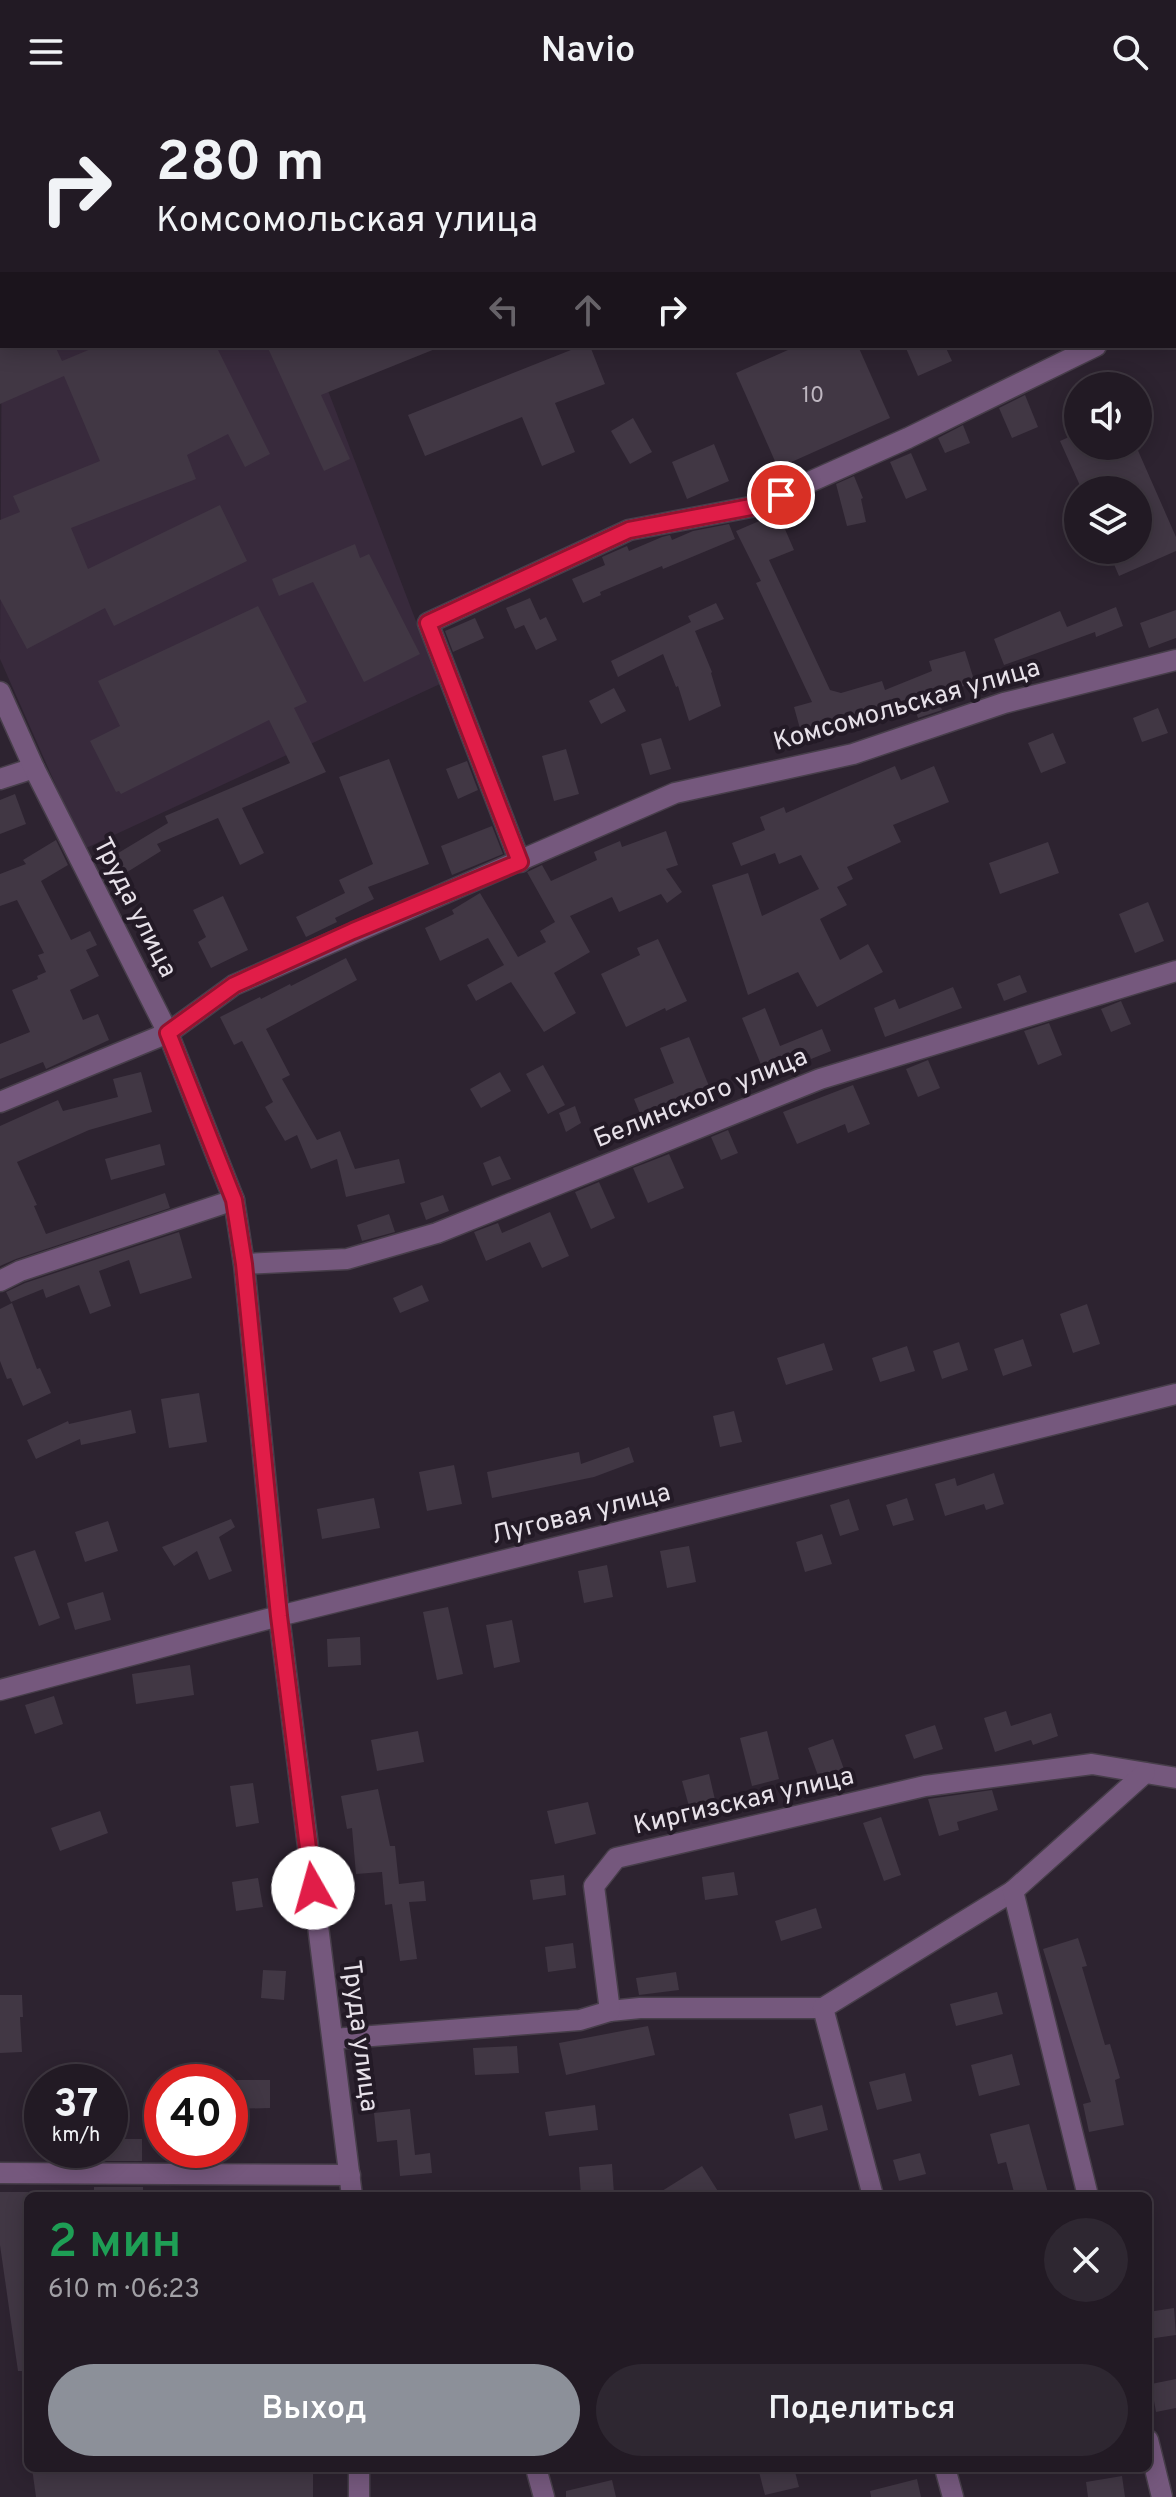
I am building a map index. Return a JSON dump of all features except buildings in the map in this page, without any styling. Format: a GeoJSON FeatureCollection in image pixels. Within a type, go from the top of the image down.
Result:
{"type":"FeatureCollection","features":[{"type":"Feature","properties":{"kind":"street"},"geometry":{"type":"LineString","coordinates":[[520,862],[428,623],[629,530],[756,506],[908,438],[1092,348]]}},
{"type":"Feature","properties":{"kind":"street","name":"Комсомольская улица"},"geometry":{"type":"LineString","coordinates":[[0,1102],[168,1033],[234,985],[675,793],[853,754],[1004,703],[1176,660]]}},
{"type":"Feature","properties":{"kind":"street","name":"Труда улица"},"geometry":{"type":"LineString","coordinates":[[0,692],[34,768],[168,1033],[234,1200],[244,1264],[279,1616],[352,2192]]}},
{"type":"Feature","properties":{"kind":"street"},"geometry":{"type":"LineString","coordinates":[[0,779],[34,768]]}},
{"type":"Feature","properties":{"kind":"street","name":"Белинского улица"},"geometry":{"type":"LineString","coordinates":[[244,1264],[347,1259],[437,1233],[820,1079],[1176,971]]}},
{"type":"Feature","properties":{"kind":"street"},"geometry":{"type":"LineString","coordinates":[[0,1281],[20,1271],[234,1200]]}},
{"type":"Feature","properties":{"kind":"street","name":"Луговая улица"},"geometry":{"type":"LineString","coordinates":[[0,1690],[279,1616],[1176,1394]]}},
{"type":"Feature","properties":{"kind":"street","name":"Киргизская улица"},"geometry":{"type":"LineString","coordinates":[[610,2011],[594,1886],[616,1858],[925,1786],[1092,1764],[1176,1778]]}},
{"type":"Feature","properties":{"kind":"street"},"geometry":{"type":"LineString","coordinates":[[333,2039],[580,2020],[610,2011],[640,2008],[823,2008],[1013,1891],[1145,1773]]}},
{"type":"Feature","properties":{"kind":"street"},"geometry":{"type":"LineString","coordinates":[[1013,1891],[1087,2192]]}},
{"type":"Feature","properties":{"kind":"street"},"geometry":{"type":"LineString","coordinates":[[823,2008],[872,2192]]}},
{"type":"Feature","properties":{"kind":"street"},"geometry":{"type":"LineString","coordinates":[[0,2173],[350,2175]]}},
{"type":"Feature","properties":{"kind":"street"},"geometry":{"type":"LineString","coordinates":[[1152,2456],[1162,2497]]}},
{"type":"Feature","properties":{"kind":"street"},"geometry":{"type":"LineString","coordinates":[[359,2472],[359,2497]]}},
{"type":"Feature","properties":{"kind":"street"},"geometry":{"type":"LineString","coordinates":[[537,2472],[544,2497]]}},
{"type":"Feature","properties":{"kind":"street"},"geometry":{"type":"LineString","coordinates":[[946,2472],[953,2497]]}},
{"type":"Feature","properties":{"kind":"shaded area"},"geometry":{"type":"Polygon","coordinates":[[[2,348],[312,348],[440,684],[84,849],[0,659],[2,348]]]}},
{"type":"Feature","properties":{"kind":"route"},"geometry":{"type":"LineString","coordinates":[[313,1888],[279,1616],[244,1264],[234,1200],[168,1033],[234,985],[353,931],[520,862],[428,623],[629,530],[756,506],[781,495]]}}]}
